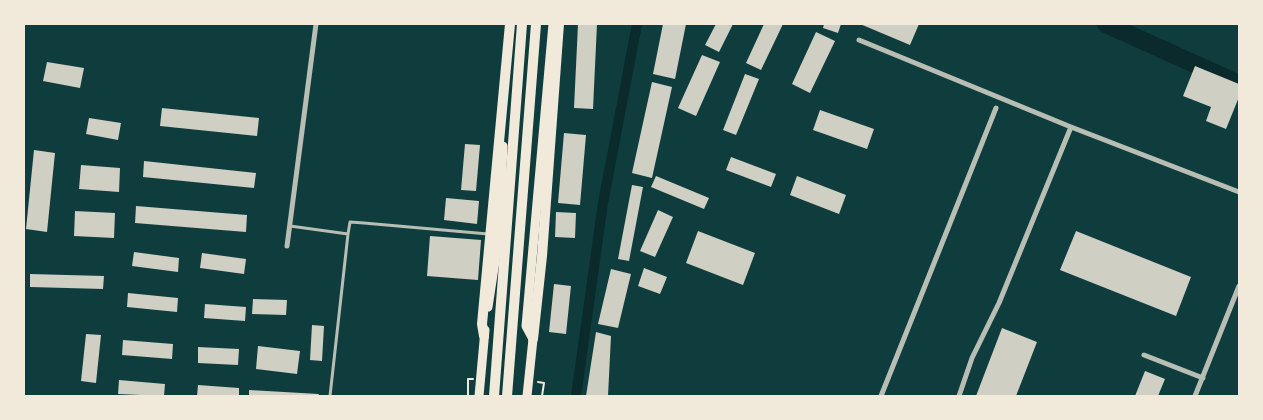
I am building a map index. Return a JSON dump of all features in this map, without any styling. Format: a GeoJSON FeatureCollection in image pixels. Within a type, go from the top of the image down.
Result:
{"type":"FeatureCollection","features":[{"type":"Feature","properties":{"kind":"highway"},"geometry":{"type":"LineString","coordinates":[[494,396],[522,24]]}},
{"type":"Feature","properties":{"kind":"highway"},"geometry":{"type":"LineString","coordinates":[[507,396],[536,24]]}},
{"type":"Feature","properties":{"kind":"highway"},"geometry":{"type":"LineString","coordinates":[[533,339],[542,256],[559,24]]}},
{"type":"Feature","properties":{"kind":"highway"},"geometry":{"type":"LineString","coordinates":[[484,336],[482,324],[486,270],[510,27]]}},
{"type":"Feature","properties":{"kind":"main road"},"geometry":{"type":"LineString","coordinates":[[527,396],[533,339],[526,326],[552,24]]}},
{"type":"Feature","properties":{"kind":"main road"},"geometry":{"type":"LineString","coordinates":[[479,396],[484,336],[499,235],[510,27]]}},
{"type":"Feature","properties":{"kind":"street"},"geometry":{"type":"LineString","coordinates":[[287,246],[316,24]]}},
{"type":"Feature","properties":{"kind":"street"},"geometry":{"type":"LineString","coordinates":[[859,40],[1071,127],[1239,192]]}},
{"type":"Feature","properties":{"kind":"street"},"geometry":{"type":"LineString","coordinates":[[881,396],[996,108]]}},
{"type":"Feature","properties":{"kind":"street"},"geometry":{"type":"LineString","coordinates":[[959,396],[972,358],[999,303],[1071,127]]}},
{"type":"Feature","properties":{"kind":"street"},"geometry":{"type":"LineString","coordinates":[[1195,396],[1239,286]]}},
{"type":"Feature","properties":{"kind":"street"},"geometry":{"type":"LineString","coordinates":[[1144,356],[1203,378]]}},
{"type":"Feature","properties":{"kind":"lane"},"geometry":{"type":"LineString","coordinates":[[330,396],[350,222],[499,235]]}},
{"type":"Feature","properties":{"kind":"lane"},"geometry":{"type":"LineString","coordinates":[[290,226],[348,234]]}},
{"type":"Feature","properties":{"kind":"path"},"geometry":{"type":"LineString","coordinates":[[468,380],[468,396]]}},
{"type":"Feature","properties":{"kind":"path"},"geometry":{"type":"LineString","coordinates":[[542,396],[544,383]]}},
{"type":"Feature","properties":{"kind":"building"},"geometry":{"type":"Polygon","coordinates":[[[578,24],[597,24],[593,109],[574,108],[578,24]]]}},
{"type":"Feature","properties":{"kind":"building"},"geometry":{"type":"Polygon","coordinates":[[[663,24],[686,24],[675,79],[653,74],[663,24]]]}},
{"type":"Feature","properties":{"kind":"building"},"geometry":{"type":"Polygon","coordinates":[[[716,24],[733,24],[719,52],[705,45],[716,24]]]}},
{"type":"Feature","properties":{"kind":"building"},"geometry":{"type":"Polygon","coordinates":[[[764,24],[783,24],[761,70],[746,63],[764,24]]]}},
{"type":"Feature","properties":{"kind":"building"},"geometry":{"type":"Polygon","coordinates":[[[824,24],[841,24],[838,33],[823,28],[824,24]]]}},
{"type":"Feature","properties":{"kind":"building"},"geometry":{"type":"Polygon","coordinates":[[[860,24],[919,24],[910,45],[860,24]]]}},
{"type":"Feature","properties":{"kind":"building"},"geometry":{"type":"Polygon","coordinates":[[[816,32],[835,41],[810,93],[792,84],[816,32]]]}},
{"type":"Feature","properties":{"kind":"building"},"geometry":{"type":"Polygon","coordinates":[[[702,55],[720,62],[696,116],[678,108],[702,55]]]}},
{"type":"Feature","properties":{"kind":"building"},"geometry":{"type":"Polygon","coordinates":[[[47,62],[84,68],[80,88],[43,81],[47,62]]]}},
{"type":"Feature","properties":{"kind":"building"},"geometry":{"type":"Polygon","coordinates":[[[1195,66],[1239,84],[1239,97],[1226,129],[1206,121],[1211,107],[1183,96],[1195,66]]]}},
{"type":"Feature","properties":{"kind":"building"},"geometry":{"type":"Polygon","coordinates":[[[745,74],[759,79],[736,135],[723,130],[745,74]]]}},
{"type":"Feature","properties":{"kind":"building"},"geometry":{"type":"Polygon","coordinates":[[[652,82],[672,87],[652,178],[632,173],[652,82]]]}},
{"type":"Feature","properties":{"kind":"building"},"geometry":{"type":"Polygon","coordinates":[[[162,108],[259,118],[257,136],[160,126],[162,108]]]}},
{"type":"Feature","properties":{"kind":"building"},"geometry":{"type":"Polygon","coordinates":[[[820,110],[874,129],[867,149],[813,130],[820,110]]]}},
{"type":"Feature","properties":{"kind":"building"},"geometry":{"type":"Polygon","coordinates":[[[89,118],[121,123],[118,140],[86,134],[89,118]]]}},
{"type":"Feature","properties":{"kind":"building"},"geometry":{"type":"Polygon","coordinates":[[[564,133],[586,135],[580,205],[558,203],[564,133]]]}},
{"type":"Feature","properties":{"kind":"building"},"geometry":{"type":"Polygon","coordinates":[[[465,144],[480,145],[476,191],[461,190],[465,144]]]}},
{"type":"Feature","properties":{"kind":"building"},"geometry":{"type":"Polygon","coordinates":[[[34,150],[55,153],[47,232],[26,229],[34,150]]]}},
{"type":"Feature","properties":{"kind":"building"},"geometry":{"type":"Polygon","coordinates":[[[731,157],[776,174],[771,187],[726,170],[731,157]]]}},
{"type":"Feature","properties":{"kind":"building"},"geometry":{"type":"Polygon","coordinates":[[[144,161],[256,173],[254,188],[143,177],[144,161]]]}},
{"type":"Feature","properties":{"kind":"building"},"geometry":{"type":"Polygon","coordinates":[[[81,165],[120,168],[119,192],[79,189],[81,165]]]}},
{"type":"Feature","properties":{"kind":"building"},"geometry":{"type":"Polygon","coordinates":[[[656,176],[709,198],[704,209],[651,187],[656,176]]]}},
{"type":"Feature","properties":{"kind":"building"},"geometry":{"type":"Polygon","coordinates":[[[797,176],[846,195],[839,214],[790,195],[797,176]]]}},
{"type":"Feature","properties":{"kind":"building"},"geometry":{"type":"Polygon","coordinates":[[[632,185],[643,187],[629,261],[618,259],[632,185]]]}},
{"type":"Feature","properties":{"kind":"building"},"geometry":{"type":"Polygon","coordinates":[[[446,198],[479,201],[477,224],[444,220],[446,198]]]}},
{"type":"Feature","properties":{"kind":"building"},"geometry":{"type":"Polygon","coordinates":[[[136,206],[247,215],[246,232],[135,223],[136,206]]]}},
{"type":"Feature","properties":{"kind":"building"},"geometry":{"type":"Polygon","coordinates":[[[658,210],[673,217],[655,257],[640,251],[658,210]]]}},
{"type":"Feature","properties":{"kind":"building"},"geometry":{"type":"Polygon","coordinates":[[[75,211],[115,213],[114,238],[74,236],[75,211]]]}},
{"type":"Feature","properties":{"kind":"building"},"geometry":{"type":"Polygon","coordinates":[[[556,212],[576,213],[575,238],[555,237],[556,212]]]}},
{"type":"Feature","properties":{"kind":"building"},"geometry":{"type":"Polygon","coordinates":[[[698,231],[755,253],[743,285],[686,263],[698,231]]]}},
{"type":"Feature","properties":{"kind":"building"},"geometry":{"type":"Polygon","coordinates":[[[1076,231],[1191,277],[1176,316],[1060,270],[1076,231]]]}},
{"type":"Feature","properties":{"kind":"building"},"geometry":{"type":"Polygon","coordinates":[[[430,236],[481,240],[478,280],[427,276],[430,236]]]}},
{"type":"Feature","properties":{"kind":"building"},"geometry":{"type":"Polygon","coordinates":[[[134,252],[179,258],[178,272],[132,266],[134,252]]]}},
{"type":"Feature","properties":{"kind":"building"},"geometry":{"type":"Polygon","coordinates":[[[202,253],[246,259],[244,274],[200,268],[202,253]]]}},
{"type":"Feature","properties":{"kind":"building"},"geometry":{"type":"Polygon","coordinates":[[[644,268],[667,277],[660,294],[638,286],[644,268]]]}},
{"type":"Feature","properties":{"kind":"building"},"geometry":{"type":"Polygon","coordinates":[[[611,269],[631,274],[618,328],[598,324],[611,269]]]}},
{"type":"Feature","properties":{"kind":"building"},"geometry":{"type":"Polygon","coordinates":[[[30,274],[104,276],[103,289],[30,287],[30,274]]]}},
{"type":"Feature","properties":{"kind":"building"},"geometry":{"type":"Polygon","coordinates":[[[554,284],[571,286],[566,334],[549,332],[554,284]]]}},
{"type":"Feature","properties":{"kind":"building"},"geometry":{"type":"Polygon","coordinates":[[[128,293],[178,298],[177,312],[127,307],[128,293]]]}},
{"type":"Feature","properties":{"kind":"building"},"geometry":{"type":"Polygon","coordinates":[[[253,299],[287,300],[286,315],[252,314],[253,299]]]}},
{"type":"Feature","properties":{"kind":"building"},"geometry":{"type":"Polygon","coordinates":[[[205,304],[246,307],[245,321],[204,318],[205,304]]]}},
{"type":"Feature","properties":{"kind":"building"},"geometry":{"type":"Polygon","coordinates":[[[312,325],[324,326],[322,361],[310,360],[312,325]]]}},
{"type":"Feature","properties":{"kind":"building"},"geometry":{"type":"Polygon","coordinates":[[[1002,328],[1037,342],[1016,396],[976,396],[1002,328]]]}},
{"type":"Feature","properties":{"kind":"building"},"geometry":{"type":"Polygon","coordinates":[[[596,332],[611,336],[608,396],[586,396],[596,332]]]}},
{"type":"Feature","properties":{"kind":"building"},"geometry":{"type":"Polygon","coordinates":[[[86,334],[101,335],[96,383],[81,381],[86,334]]]}},
{"type":"Feature","properties":{"kind":"building"},"geometry":{"type":"Polygon","coordinates":[[[123,340],[173,344],[172,359],[122,355],[123,340]]]}},
{"type":"Feature","properties":{"kind":"building"},"geometry":{"type":"Polygon","coordinates":[[[258,346],[300,351],[297,374],[256,369],[258,346]]]}},
{"type":"Feature","properties":{"kind":"building"},"geometry":{"type":"Polygon","coordinates":[[[198,347],[239,349],[238,365],[198,363],[198,347]]]}},
{"type":"Feature","properties":{"kind":"building"},"geometry":{"type":"Polygon","coordinates":[[[1145,371],[1165,379],[1158,396],[1135,396],[1145,371]]]}},
{"type":"Feature","properties":{"kind":"building"},"geometry":{"type":"Polygon","coordinates":[[[119,380],[165,384],[164,396],[118,394],[119,380]]]}},
{"type":"Feature","properties":{"kind":"building"},"geometry":{"type":"Polygon","coordinates":[[[198,385],[239,388],[239,396],[197,396],[198,385]]]}},
{"type":"Feature","properties":{"kind":"building"},"geometry":{"type":"Polygon","coordinates":[[[249,390],[319,394],[318,396],[249,396],[249,390]]]}},
{"type":"Feature","properties":{"kind":"waterway"},"geometry":{"type":"LineString","coordinates":[[576,396],[603,203],[637,24]]}},
{"type":"Feature","properties":{"kind":"waterway"},"geometry":{"type":"LineString","coordinates":[[1106,24],[1239,84]]}}]}
